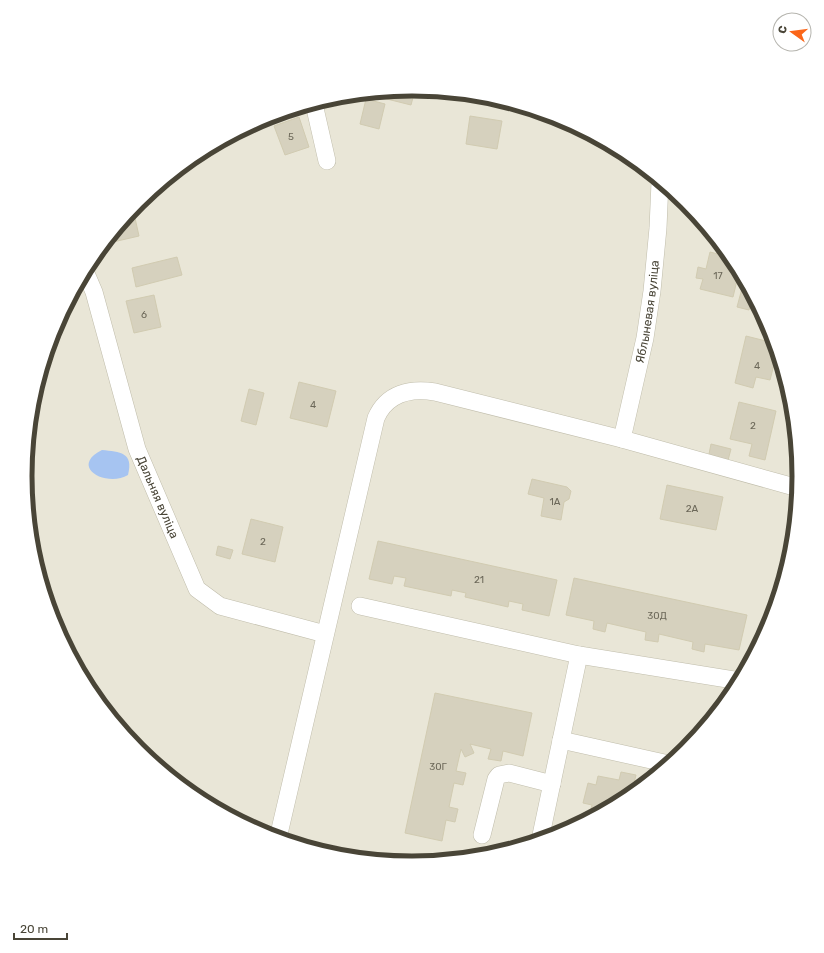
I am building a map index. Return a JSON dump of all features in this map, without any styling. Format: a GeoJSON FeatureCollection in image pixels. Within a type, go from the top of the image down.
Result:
{"type":"FeatureCollection","features":[{"type":"Feature","properties":{"kind":"street"},"geometry":{"type":"LineString","coordinates":[[315,109],[327,161]]}},
{"type":"Feature","properties":{"kind":"street","name":"Яблыневая вуліца"},"geometry":{"type":"LineString","coordinates":[[622,439],[645,338],[652,291],[658,228],[660,188]]}},
{"type":"Feature","properties":{"kind":"street","name":"Дальняя вуліца"},"geometry":{"type":"LineString","coordinates":[[88,278],[94,292],[137,449],[197,589],[220,606],[325,634]]}},
{"type":"Feature","properties":{"kind":"street"},"geometry":{"type":"LineString","coordinates":[[279,832],[376,418],[380,409],[388,400],[400,394],[425,390],[435,392],[622,439],[792,486]]}},
{"type":"Feature","properties":{"kind":"street"},"geometry":{"type":"LineString","coordinates":[[360,606],[579,655],[733,680]]}},
{"type":"Feature","properties":{"kind":"street"},"geometry":{"type":"LineString","coordinates":[[541,833],[579,655]]}},
{"type":"Feature","properties":{"kind":"street"},"geometry":{"type":"LineString","coordinates":[[561,740],[662,763]]}},
{"type":"Feature","properties":{"kind":"street"},"geometry":{"type":"LineString","coordinates":[[482,835],[496,779],[499,775],[509,773],[552,784]]}},
{"type":"Feature","properties":{"kind":"shaded area"},"geometry":{"type":"Polygon","coordinates":[[[387,97],[437,97],[462,100],[510,109],[534,117],[557,125],[602,147],[643,175],[663,191],[698,226],[713,245],[728,265],[753,308],[772,354],[779,378],[785,402],[791,452],[792,476],[789,526],[785,551],[772,599],[753,645],[741,667],[728,688],[698,727],[663,762],[643,778],[602,806],[580,817],[557,828],[510,844],[437,856],[387,856],[362,853],[314,844],[290,836],[267,828],[222,806],[181,778],[161,762],[126,727],[111,708],[96,688],[71,645],[52,599],[39,551],[35,526],[32,476],[35,427],[39,402],[52,354],[71,308],[83,286],[96,265],[126,226],[161,191],[181,175],[222,147],[244,136],[267,125],[314,109],[387,97]]]}},
{"type":"Feature","properties":{"kind":"water"},"geometry":{"type":"Polygon","coordinates":[[[102,450],[124,455],[129,462],[128,475],[110,479],[94,474],[90,469],[89,463],[92,456],[102,450]]]}},
{"type":"Feature","properties":{"kind":"building"},"geometry":{"type":"Polygon","coordinates":[[[413,96],[411,105],[383,98],[387,97],[413,96]]]}},
{"type":"Feature","properties":{"kind":"building"},"geometry":{"type":"Polygon","coordinates":[[[366,100],[385,104],[379,129],[360,124],[366,100]]]}},
{"type":"Feature","properties":{"kind":"building"},"geometry":{"type":"Polygon","coordinates":[[[470,116],[502,121],[497,149],[466,144],[470,116]]]}},
{"type":"Feature","properties":{"kind":"building"},"geometry":{"type":"Polygon","coordinates":[[[299,117],[309,147],[285,155],[274,126],[299,117]]]}},
{"type":"Feature","properties":{"kind":"building"},"geometry":{"type":"Polygon","coordinates":[[[135,217],[139,236],[113,242],[135,217]]]}},
{"type":"Feature","properties":{"kind":"building"},"geometry":{"type":"Polygon","coordinates":[[[710,252],[720,255],[737,280],[733,297],[700,289],[703,279],[696,278],[698,267],[706,269],[710,252]]]}},
{"type":"Feature","properties":{"kind":"building"},"geometry":{"type":"Polygon","coordinates":[[[177,257],[182,275],[136,287],[132,268],[177,257]]]}},
{"type":"Feature","properties":{"kind":"building"},"geometry":{"type":"Polygon","coordinates":[[[742,288],[751,304],[749,310],[737,307],[742,288]]]}},
{"type":"Feature","properties":{"kind":"building"},"geometry":{"type":"Polygon","coordinates":[[[154,295],[161,327],[134,333],[126,301],[154,295]]]}},
{"type":"Feature","properties":{"kind":"building"},"geometry":{"type":"Polygon","coordinates":[[[746,336],[767,341],[775,363],[770,380],[756,377],[753,388],[735,383],[746,336]]]}},
{"type":"Feature","properties":{"kind":"building"},"geometry":{"type":"Polygon","coordinates":[[[299,382],[336,391],[327,427],[290,418],[299,382]]]}},
{"type":"Feature","properties":{"kind":"building"},"geometry":{"type":"Polygon","coordinates":[[[249,389],[264,393],[256,425],[241,421],[249,389]]]}},
{"type":"Feature","properties":{"kind":"building"},"geometry":{"type":"Polygon","coordinates":[[[739,402],[776,411],[765,460],[749,456],[752,444],[730,439],[739,402]]]}},
{"type":"Feature","properties":{"kind":"building"},"geometry":{"type":"Polygon","coordinates":[[[711,444],[731,449],[727,464],[708,459],[711,444]]]}},
{"type":"Feature","properties":{"kind":"building"},"geometry":{"type":"Polygon","coordinates":[[[532,479],[567,487],[571,491],[569,499],[564,502],[561,520],[541,516],[544,498],[528,494],[532,479]]]}},
{"type":"Feature","properties":{"kind":"building"},"geometry":{"type":"Polygon","coordinates":[[[667,485],[723,497],[716,530],[660,519],[667,485]]]}},
{"type":"Feature","properties":{"kind":"building"},"geometry":{"type":"Polygon","coordinates":[[[251,519],[283,527],[275,562],[242,554],[251,519]]]}},
{"type":"Feature","properties":{"kind":"building"},"geometry":{"type":"Polygon","coordinates":[[[378,541],[557,580],[549,616],[522,610],[523,604],[509,601],[508,607],[465,597],[466,593],[452,590],[451,596],[404,586],[406,578],[394,576],[392,584],[369,579],[378,541]]]}},
{"type":"Feature","properties":{"kind":"building"},"geometry":{"type":"Polygon","coordinates":[[[218,546],[233,550],[230,559],[216,555],[218,546]]]}},
{"type":"Feature","properties":{"kind":"building"},"geometry":{"type":"Polygon","coordinates":[[[574,578],[747,615],[739,650],[705,644],[704,652],[692,649],[693,642],[659,634],[658,642],[645,640],[646,632],[607,623],[605,632],[593,629],[594,621],[566,615],[574,578]]]}},
{"type":"Feature","properties":{"kind":"building"},"geometry":{"type":"Polygon","coordinates":[[[435,693],[532,713],[523,756],[503,751],[501,761],[488,759],[491,749],[470,744],[474,753],[465,757],[461,749],[456,771],[466,773],[463,785],[454,783],[449,807],[458,809],[455,822],[446,820],[442,841],[405,833],[435,693]]]}},
{"type":"Feature","properties":{"kind":"building"},"geometry":{"type":"Polygon","coordinates":[[[621,772],[636,775],[634,783],[635,783],[602,806],[590,812],[592,805],[583,803],[588,783],[596,785],[598,776],[619,780],[621,772]]]}}]}
